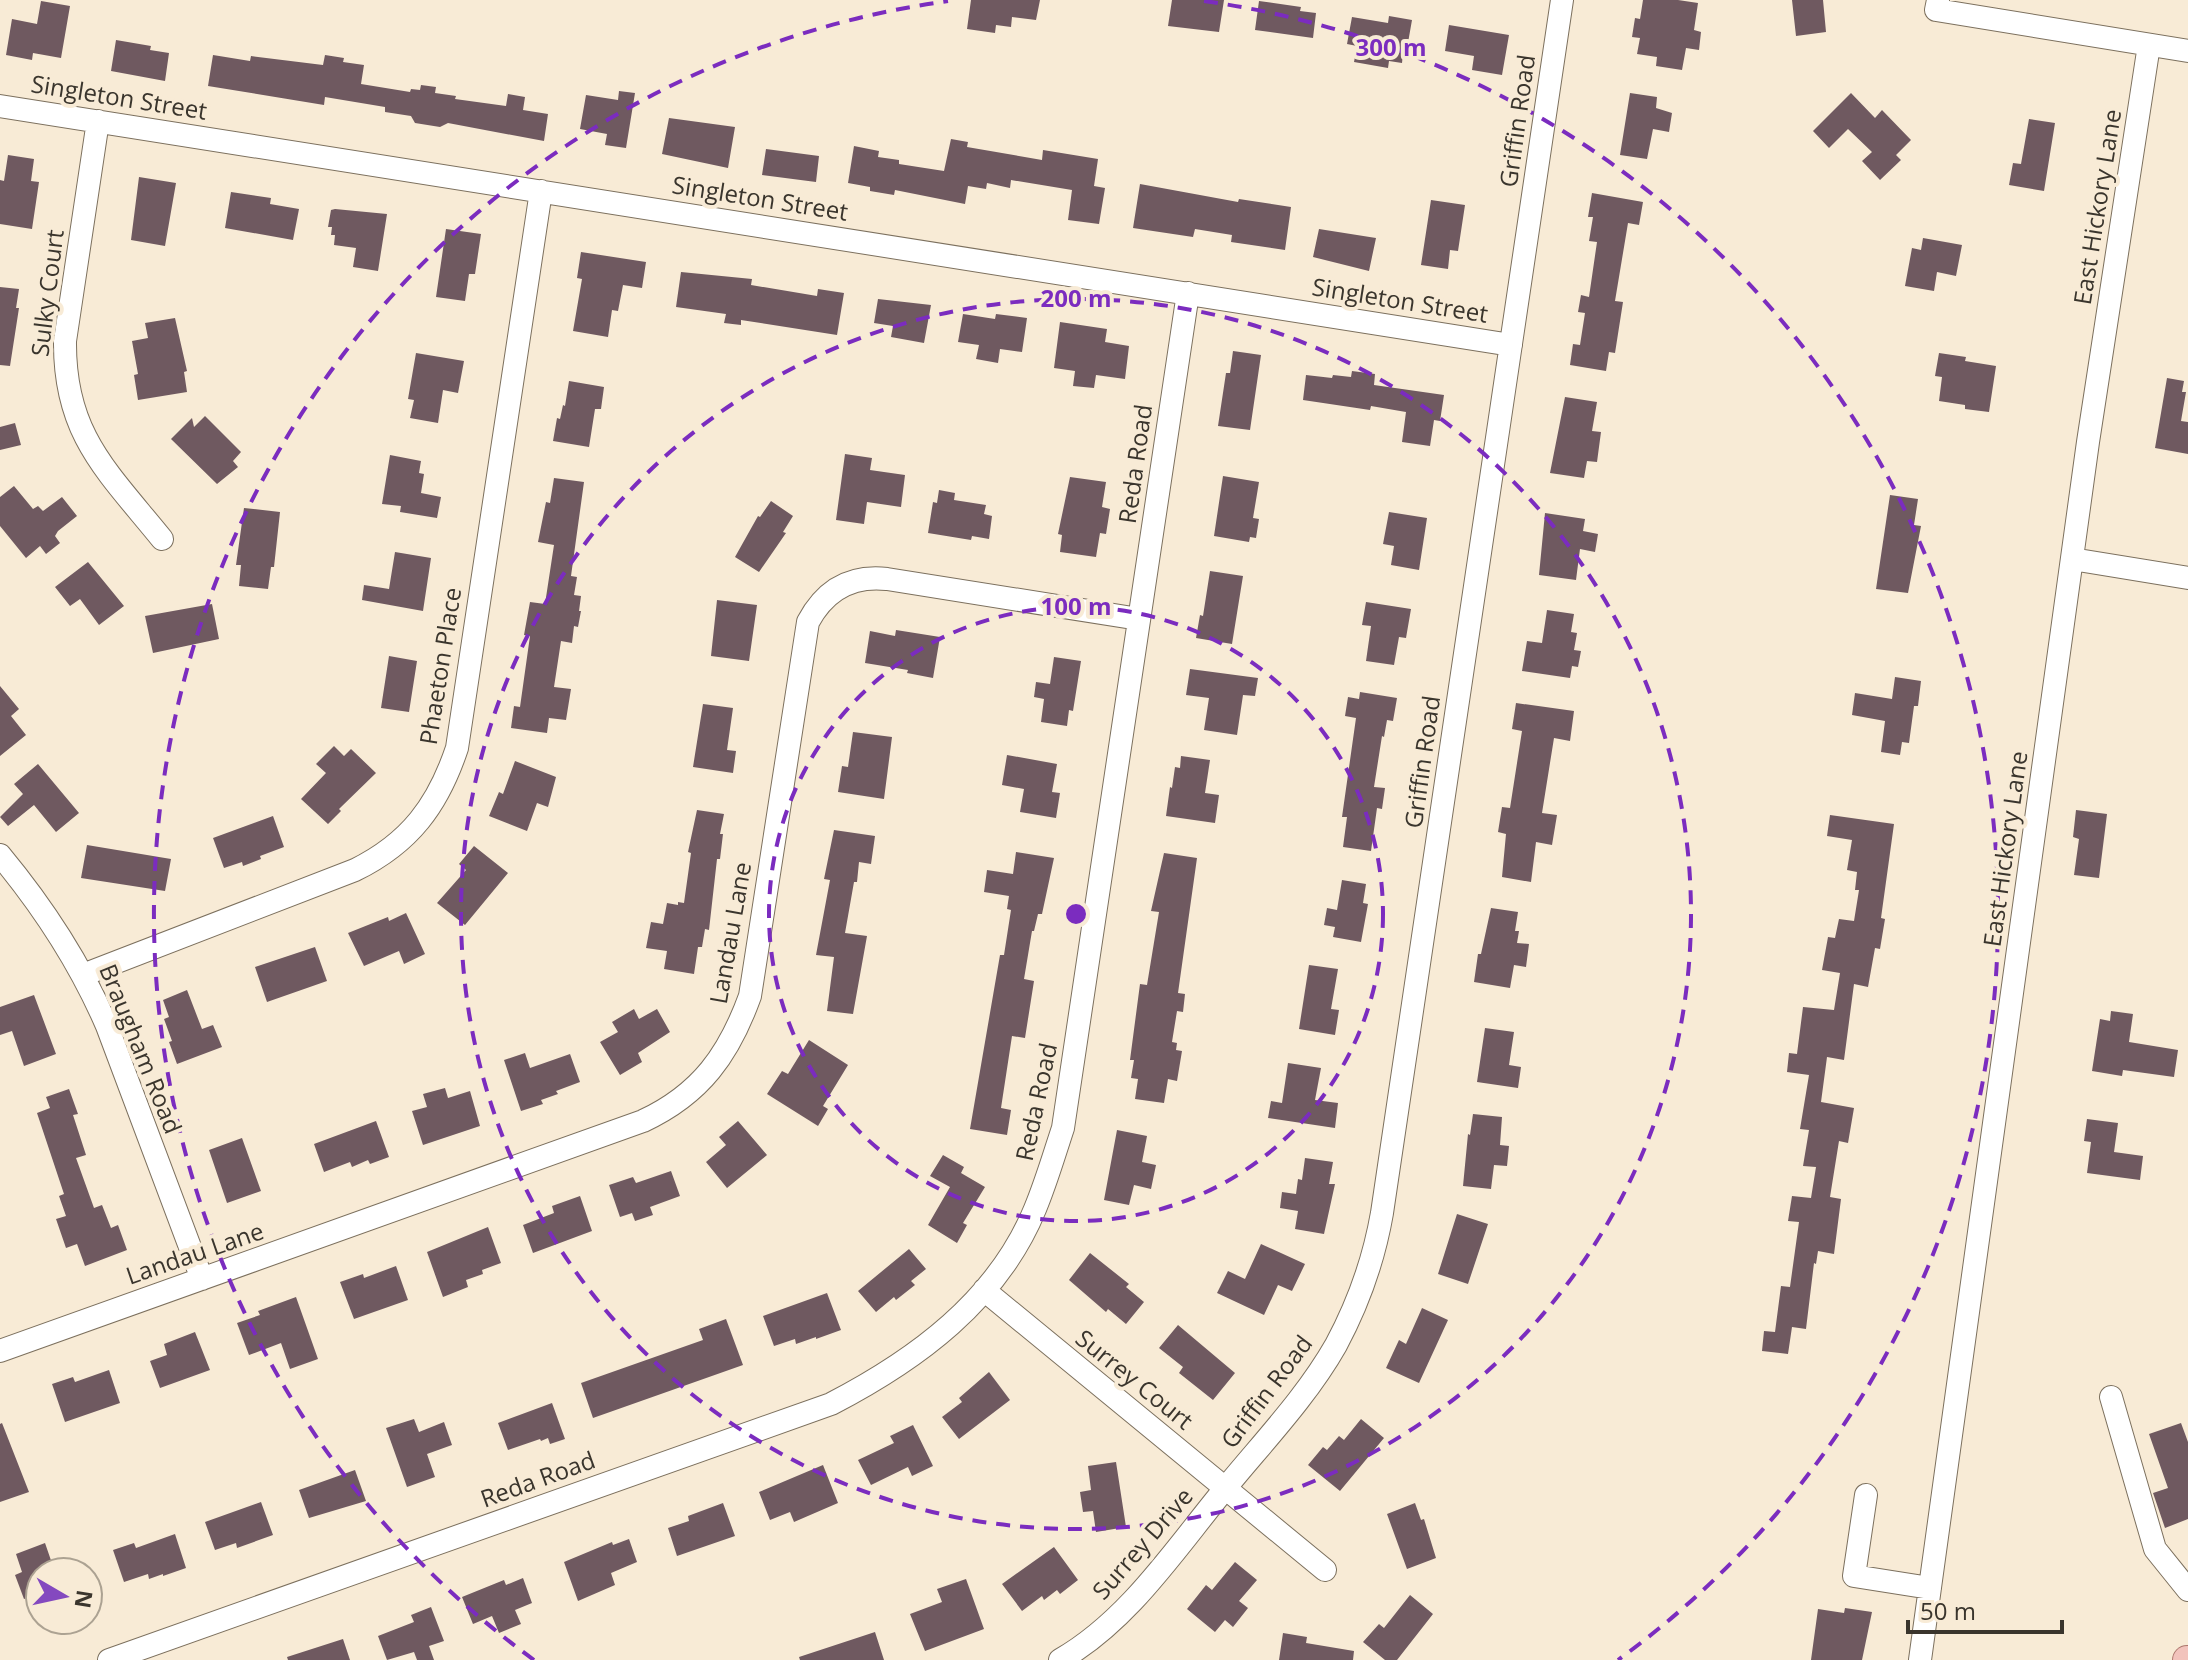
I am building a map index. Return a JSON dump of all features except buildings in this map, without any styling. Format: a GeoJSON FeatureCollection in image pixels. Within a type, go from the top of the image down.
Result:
{"type":"FeatureCollection","features":[{"type":"Feature","properties":{"kind":"street","name":"Griffin Road"},"geometry":{"type":"LineString","coordinates":[[1225,1488],[1303,1394],[1330,1354],[1356,1304],[1379,1232],[1562,0]]}},
{"type":"Feature","properties":{"kind":"street"},"geometry":{"type":"LineString","coordinates":[[1937,5],[2188,51]]}},
{"type":"Feature","properties":{"kind":"street","name":"East Hickory Lane"},"geometry":{"type":"LineString","coordinates":[[1920,1660],[2072,559],[2149,45]]}},
{"type":"Feature","properties":{"kind":"street","name":"Singleton Street"},"geometry":{"type":"LineString","coordinates":[[0,106],[1511,345]]}},
{"type":"Feature","properties":{"kind":"street","name":"Sulky Court"},"geometry":{"type":"LineString","coordinates":[[98,121],[65,341],[65,369],[75,415],[94,455],[162,539]]}},
{"type":"Feature","properties":{"kind":"street","name":"Phaeton Place"},"geometry":{"type":"LineString","coordinates":[[83,975],[355,870],[381,856],[429,809],[457,748],[541,191]]}},
{"type":"Feature","properties":{"kind":"street","name":"Reda Road"},"geometry":{"type":"LineString","coordinates":[[109,1660],[831,1404],[914,1356],[944,1332],[984,1290],[1012,1251],[1035,1209],[1063,1128],[1188,293]]}},
{"type":"Feature","properties":{"kind":"street"},"geometry":{"type":"LineString","coordinates":[[2072,559],[2188,578]]}},
{"type":"Feature","properties":{"kind":"street","name":"Landau Lane"},"geometry":{"type":"LineString","coordinates":[[0,1351],[643,1121],[669,1108],[705,1078],[733,1040],[750,996],[808,622],[817,605],[839,586],[867,578],[887,579],[1139,619]]}},
{"type":"Feature","properties":{"kind":"street","name":"Braugham Road"},"geometry":{"type":"LineString","coordinates":[[0,855],[59,933],[83,975],[107,1026],[202,1279]]}},
{"type":"Feature","properties":{"kind":"street","name":"Surrey Court"},"geometry":{"type":"LineString","coordinates":[[984,1290],[1325,1570]]}},
{"type":"Feature","properties":{"kind":"street"},"geometry":{"type":"LineString","coordinates":[[2111,1397],[2155,1549],[2188,1590]]}},
{"type":"Feature","properties":{"kind":"street","name":"Surrey Drive"},"geometry":{"type":"LineString","coordinates":[[1060,1660],[1082,1646],[1125,1608],[1225,1488]]}},
{"type":"Feature","properties":{"kind":"street"},"geometry":{"type":"LineString","coordinates":[[1866,1495],[1854,1576],[1930,1588]]}}]}
